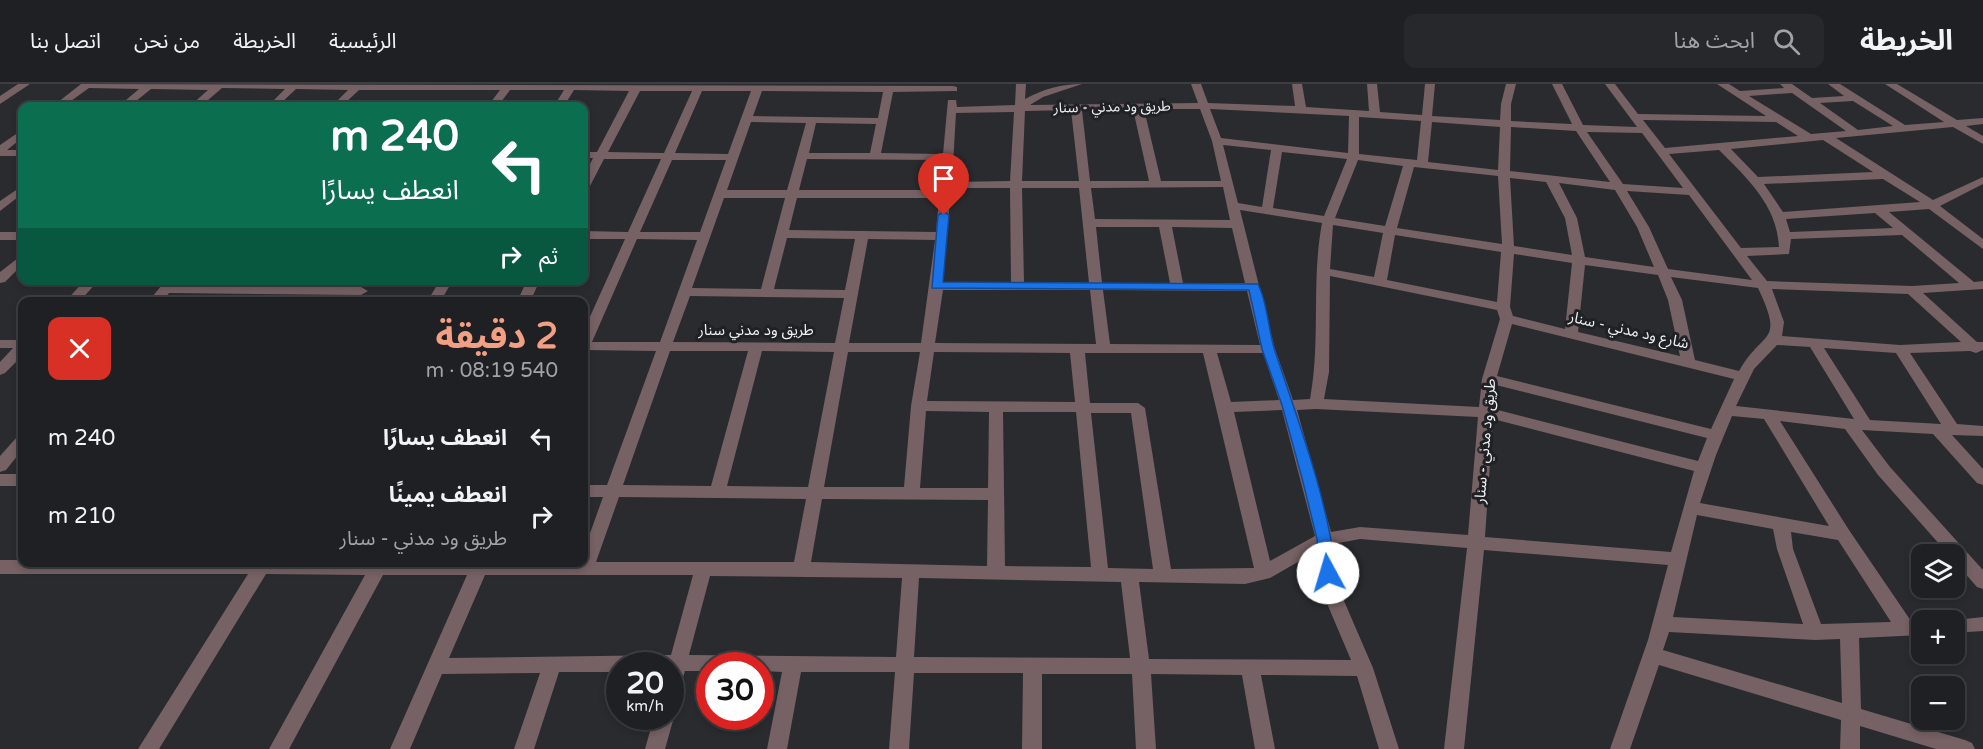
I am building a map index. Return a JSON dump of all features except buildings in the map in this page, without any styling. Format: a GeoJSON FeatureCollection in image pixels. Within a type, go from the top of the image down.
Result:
{"type":"FeatureCollection","features":[{"type":"Feature","properties":{"kind":"street"},"geometry":{"type":"LineString","coordinates":[[0,101],[25,84]]}},
{"type":"Feature","properties":{"kind":"street"},"geometry":{"type":"LineString","coordinates":[[63,102],[87,84],[953,87],[937,286],[918,406],[912,493]]}},
{"type":"Feature","properties":{"kind":"street"},"geometry":{"type":"LineString","coordinates":[[1018,285],[1016,184],[1021,84]]}},
{"type":"Feature","properties":{"kind":"street"},"geometry":{"type":"LineString","coordinates":[[1019,108],[1039,95],[1077,84]]}},
{"type":"Feature","properties":{"kind":"street"},"geometry":{"type":"LineString","coordinates":[[1196,84],[1206,105],[1217,141],[1235,206],[1268,349],[1288,405],[1324,539],[1329,587],[1364,668],[1389,749]]}},
{"type":"Feature","properties":{"kind":"street"},"geometry":{"type":"LineString","coordinates":[[1297,84],[1301,110]]}},
{"type":"Feature","properties":{"kind":"street"},"geometry":{"type":"LineString","coordinates":[[1372,84],[1375,115]]}},
{"type":"Feature","properties":{"kind":"street"},"geometry":{"type":"LineString","coordinates":[[1422,166],[1430,84]]}},
{"type":"Feature","properties":{"kind":"street","name":"طريق ود مدني - سنار"},"geometry":{"type":"LineString","coordinates":[[1454,749],[1476,541],[1489,379],[1505,313],[1508,248],[1504,174],[1508,125],[1506,104],[1511,84]]}},
{"type":"Feature","properties":{"kind":"street"},"geometry":{"type":"LineString","coordinates":[[1557,84],[1579,128],[1621,187],[1642,227],[1679,314],[1688,361]]}},
{"type":"Feature","properties":{"kind":"street"},"geometry":{"type":"LineString","coordinates":[[1610,84],[1763,285],[1778,327],[1775,340],[1742,376],[1703,468],[1653,655],[1620,749]]}},
{"type":"Feature","properties":{"kind":"street"},"geometry":{"type":"LineString","coordinates":[[1722,84],[1811,139]]}},
{"type":"Feature","properties":{"kind":"street"},"geometry":{"type":"LineString","coordinates":[[1833,84],[1904,129]]}},
{"type":"Feature","properties":{"kind":"street"},"geometry":{"type":"LineString","coordinates":[[1890,84],[1983,141]]}},
{"type":"Feature","properties":{"kind":"street"},"geometry":{"type":"LineString","coordinates":[[129,102],[150,85]]}},
{"type":"Feature","properties":{"kind":"street"},"geometry":{"type":"LineString","coordinates":[[200,102],[223,85]]}},
{"type":"Feature","properties":{"kind":"street"},"geometry":{"type":"LineString","coordinates":[[208,102],[223,85]]}},
{"type":"Feature","properties":{"kind":"street"},"geometry":{"type":"LineString","coordinates":[[341,102],[358,85]]}},
{"type":"Feature","properties":{"kind":"street"},"geometry":{"type":"LineString","coordinates":[[562,102],[573,85]]}},
{"type":"Feature","properties":{"kind":"street"},"geometry":{"type":"LineString","coordinates":[[588,178],[638,85]]}},
{"type":"Feature","properties":{"kind":"street"},"geometry":{"type":"LineString","coordinates":[[277,102],[294,86]]}},
{"type":"Feature","properties":{"kind":"street"},"geometry":{"type":"LineString","coordinates":[[496,102],[508,86]]}},
{"type":"Feature","properties":{"kind":"street"},"geometry":{"type":"LineString","coordinates":[[588,336],[699,86]]}},
{"type":"Feature","properties":{"kind":"street"},"geometry":{"type":"LineString","coordinates":[[588,561],[758,86]]}},
{"type":"Feature","properties":{"kind":"street"},"geometry":{"type":"LineString","coordinates":[[875,156],[890,87]]}},
{"type":"Feature","properties":{"kind":"street"},"geometry":{"type":"LineString","coordinates":[[1739,94],[1789,87],[1857,134]]}},
{"type":"Feature","properties":{"kind":"street"},"geometry":{"type":"LineString","coordinates":[[1810,101],[1855,98]]}},
{"type":"Feature","properties":{"kind":"street"},"geometry":{"type":"LineString","coordinates":[[1138,105],[1156,184]]}},
{"type":"Feature","properties":{"kind":"street","name":"طريق ود مدني - سنار"},"geometry":{"type":"LineString","coordinates":[[952,110],[1206,105],[1508,125],[1643,130]]}},
{"type":"Feature","properties":{"kind":"street"},"geometry":{"type":"LineString","coordinates":[[1076,107],[1091,223],[1103,348]]}},
{"type":"Feature","properties":{"kind":"street"},"geometry":{"type":"LineString","coordinates":[[1316,404],[1322,372],[1323,271],[1328,221],[1353,158],[1354,114]]}},
{"type":"Feature","properties":{"kind":"street"},"geometry":{"type":"LineString","coordinates":[[1634,117],[1776,119]]}},
{"type":"Feature","properties":{"kind":"street"},"geometry":{"type":"LineString","coordinates":[[747,119],[883,121]]}},
{"type":"Feature","properties":{"kind":"street"},"geometry":{"type":"LineString","coordinates":[[766,294],[812,119]]}},
{"type":"Feature","properties":{"kind":"street"},"geometry":{"type":"LineString","coordinates":[[1660,152],[1983,121]]}},
{"type":"Feature","properties":{"kind":"street"},"geometry":{"type":"LineString","coordinates":[[2,148],[18,136]]}},
{"type":"Feature","properties":{"kind":"street"},"geometry":{"type":"LineString","coordinates":[[1826,137],[1932,205],[1983,245]]}},
{"type":"Feature","properties":{"kind":"street"},"geometry":{"type":"LineString","coordinates":[[1217,141],[1551,180],[1692,192]]}},
{"type":"Feature","properties":{"kind":"street"},"geometry":{"type":"LineString","coordinates":[[1723,147],[1756,181],[1773,203],[1784,236],[1785,251],[1738,252]]}},
{"type":"Feature","properties":{"kind":"street"},"geometry":{"type":"LineString","coordinates":[[2,148],[18,152]]}},
{"type":"Feature","properties":{"kind":"street"},"geometry":{"type":"LineString","coordinates":[[1267,211],[1277,148]]}},
{"type":"Feature","properties":{"kind":"street"},"geometry":{"type":"LineString","coordinates":[[588,155],[734,157]]}},
{"type":"Feature","properties":{"kind":"street"},"geometry":{"type":"LineString","coordinates":[[803,156],[949,157]]}},
{"type":"Feature","properties":{"kind":"street"},"geometry":{"type":"LineString","coordinates":[[1380,282],[1390,231],[1409,164]]}},
{"type":"Feature","properties":{"kind":"street"},"geometry":{"type":"LineString","coordinates":[[1756,181],[1886,175]]}},
{"type":"Feature","properties":{"kind":"street"},"geometry":{"type":"LineString","coordinates":[[1551,180],[1571,218],[1579,260],[1571,334]]}},
{"type":"Feature","properties":{"kind":"street"},"geometry":{"type":"LineString","coordinates":[[720,194],[792,195],[1016,184],[1229,184]]}},
{"type":"Feature","properties":{"kind":"street"},"geometry":{"type":"LineString","coordinates":[[1779,216],[1932,205],[1982,184]]}},
{"type":"Feature","properties":{"kind":"street"},"geometry":{"type":"LineString","coordinates":[[0,207],[18,192]]}},
{"type":"Feature","properties":{"kind":"street"},"geometry":{"type":"LineString","coordinates":[[1235,206],[1662,273],[1763,285],[1912,290],[1976,285]]}},
{"type":"Feature","properties":{"kind":"street"},"geometry":{"type":"LineString","coordinates":[[1878,209],[1976,285]]}},
{"type":"Feature","properties":{"kind":"street"},"geometry":{"type":"LineString","coordinates":[[1091,223],[1239,224]]}},
{"type":"Feature","properties":{"kind":"street"},"geometry":{"type":"LineString","coordinates":[[1166,224],[1177,286]]}},
{"type":"Feature","properties":{"kind":"street"},"geometry":{"type":"LineString","coordinates":[[1784,236],[1906,231]]}},
{"type":"Feature","properties":{"kind":"street"},"geometry":{"type":"LineString","coordinates":[[782,234],[942,236]]}},
{"type":"Feature","properties":{"kind":"street"},"geometry":{"type":"LineString","coordinates":[[588,235],[706,236]]}},
{"type":"Feature","properties":{"kind":"street"},"geometry":{"type":"LineString","coordinates":[[801,569],[862,235]]}},
{"type":"Feature","properties":{"kind":"street"},"geometry":{"type":"LineString","coordinates":[[0,236],[18,236]]}},
{"type":"Feature","properties":{"kind":"street"},"geometry":{"type":"LineString","coordinates":[[0,279],[18,262]]}},
{"type":"Feature","properties":{"kind":"street"},"geometry":{"type":"LineString","coordinates":[[1323,271],[1380,282],[1505,313]]}},
{"type":"Feature","properties":{"kind":"street"},"geometry":{"type":"LineString","coordinates":[[0,289],[18,273]]}},
{"type":"Feature","properties":{"kind":"street"},"geometry":{"type":"LineString","coordinates":[[76,297],[88,285]]}},
{"type":"Feature","properties":{"kind":"street"},"geometry":{"type":"LineString","coordinates":[[158,297],[169,285],[247,285],[361,291]]}},
{"type":"Feature","properties":{"kind":"street"},"geometry":{"type":"LineString","coordinates":[[937,286],[1254,287]]}},
{"type":"Feature","properties":{"kind":"street"},"geometry":{"type":"LineString","coordinates":[[1912,290],[1980,349]]}},
{"type":"Feature","properties":{"kind":"street"},"geometry":{"type":"LineString","coordinates":[[686,292],[852,294]]}},
{"type":"Feature","properties":{"kind":"street","name":"شارع ود مدني - سنار"},"geometry":{"type":"LineString","coordinates":[[1505,313],[1571,334],[1742,376]]}},
{"type":"Feature","properties":{"kind":"street"},"geometry":{"type":"LineString","coordinates":[[1775,340],[1900,349],[1980,349]]}},
{"type":"Feature","properties":{"kind":"street"},"geometry":{"type":"LineString","coordinates":[[0,344],[18,346]]}},
{"type":"Feature","properties":{"kind":"street"},"geometry":{"type":"LineString","coordinates":[[1815,344],[1884,471],[1983,582]]}},
{"type":"Feature","properties":{"kind":"street","name":"طريق ود مدني سنار"},"geometry":{"type":"LineString","coordinates":[[588,345],[1268,349]]}},
{"type":"Feature","properties":{"kind":"street"},"geometry":{"type":"LineString","coordinates":[[718,491],[756,346]]}},
{"type":"Feature","properties":{"kind":"street"},"geometry":{"type":"LineString","coordinates":[[1077,348],[1100,574]]}},
{"type":"Feature","properties":{"kind":"street"},"geometry":{"type":"LineString","coordinates":[[1209,349],[1226,407],[1264,573]]}},
{"type":"Feature","properties":{"kind":"street"},"geometry":{"type":"LineString","coordinates":[[1900,349],[1945,429],[1983,479]]}},
{"type":"Feature","properties":{"kind":"street"},"geometry":{"type":"LineString","coordinates":[[0,370],[18,350]]}},
{"type":"Feature","properties":{"kind":"street"},"geometry":{"type":"LineString","coordinates":[[1489,379],[1716,435]]}},
{"type":"Feature","properties":{"kind":"street"},"geometry":{"type":"LineString","coordinates":[[1226,407],[1316,404],[1486,412],[1703,468]]}},
{"type":"Feature","properties":{"kind":"street"},"geometry":{"type":"LineString","coordinates":[[918,406],[1133,407],[1140,412],[1163,574]]}},
{"type":"Feature","properties":{"kind":"street"},"geometry":{"type":"LineString","coordinates":[[996,406],[996,571]]}},
{"type":"Feature","properties":{"kind":"street"},"geometry":{"type":"LineString","coordinates":[[1727,410],[1858,424],[1983,431]]}},
{"type":"Feature","properties":{"kind":"street"},"geometry":{"type":"LineString","coordinates":[[1769,415],[1843,535],[1911,624]]}},
{"type":"Feature","properties":{"kind":"street"},"geometry":{"type":"LineString","coordinates":[[0,466],[18,446]]}},
{"type":"Feature","properties":{"kind":"street"},"geometry":{"type":"LineString","coordinates":[[0,480],[18,480]]}},
{"type":"Feature","properties":{"kind":"street"},"geometry":{"type":"LineString","coordinates":[[588,491],[997,494]]}},
{"type":"Feature","properties":{"kind":"street"},"geometry":{"type":"LineString","coordinates":[[1693,508],[1843,535]]}},
{"type":"Feature","properties":{"kind":"street"},"geometry":{"type":"LineString","coordinates":[[1781,524],[1785,549],[1815,632]]}},
{"type":"Feature","properties":{"kind":"street"},"geometry":{"type":"LineString","coordinates":[[446,567],[996,571],[1245,577],[1264,573],[1324,539],[1360,533],[1678,559]]}},
{"type":"Feature","properties":{"kind":"street"},"geometry":{"type":"LineString","coordinates":[[0,567],[18,566]]}},
{"type":"Feature","properties":{"kind":"street"},"geometry":{"type":"LineString","coordinates":[[148,749],[263,567]]}},
{"type":"Feature","properties":{"kind":"street"},"geometry":{"type":"LineString","coordinates":[[279,749],[378,567]]}},
{"type":"Feature","properties":{"kind":"street"},"geometry":{"type":"LineString","coordinates":[[400,749],[479,568]]}},
{"type":"Feature","properties":{"kind":"street"},"geometry":{"type":"LineString","coordinates":[[681,652],[703,570]]}},
{"type":"Feature","properties":{"kind":"street"},"geometry":{"type":"LineString","coordinates":[[899,749],[911,570]]}},
{"type":"Feature","properties":{"kind":"street"},"geometry":{"type":"LineString","coordinates":[[1129,574],[1141,668],[1146,749]]}},
{"type":"Feature","properties":{"kind":"street"},"geometry":{"type":"LineString","coordinates":[[1662,624],[1815,632],[1911,628]]}},
{"type":"Feature","properties":{"kind":"street"},"geometry":{"type":"LineString","coordinates":[[1965,625],[1983,624]]}},
{"type":"Feature","properties":{"kind":"street"},"geometry":{"type":"LineString","coordinates":[[1850,631],[1850,749]]}},
{"type":"Feature","properties":{"kind":"street"},"geometry":{"type":"LineString","coordinates":[[1653,655],[1965,749]]}},
{"type":"Feature","properties":{"kind":"street"},"geometry":{"type":"LineString","coordinates":[[684,663],[1364,668]]}},
{"type":"Feature","properties":{"kind":"street"},"geometry":{"type":"LineString","coordinates":[[524,749],[552,664]]}},
{"type":"Feature","properties":{"kind":"street"},"geometry":{"type":"LineString","coordinates":[[437,666],[606,664]]}},
{"type":"Feature","properties":{"kind":"street"},"geometry":{"type":"LineString","coordinates":[[777,749],[793,664]]}},
{"type":"Feature","properties":{"kind":"street"},"geometry":{"type":"LineString","coordinates":[[1032,749],[1033,664]]}},
{"type":"Feature","properties":{"kind":"street"},"geometry":{"type":"LineString","coordinates":[[1250,667],[1265,749]]}},
{"type":"Feature","properties":{"kind":"street"},"geometry":{"type":"LineString","coordinates":[[655,749],[660,730]]}},
{"type":"Feature","properties":{"kind":"route"},"geometry":{"type":"LineString","coordinates":[[944,215],[937,286],[1254,287],[1268,349],[1288,405],[1309,478],[1324,539],[1328,573]]}}]}
